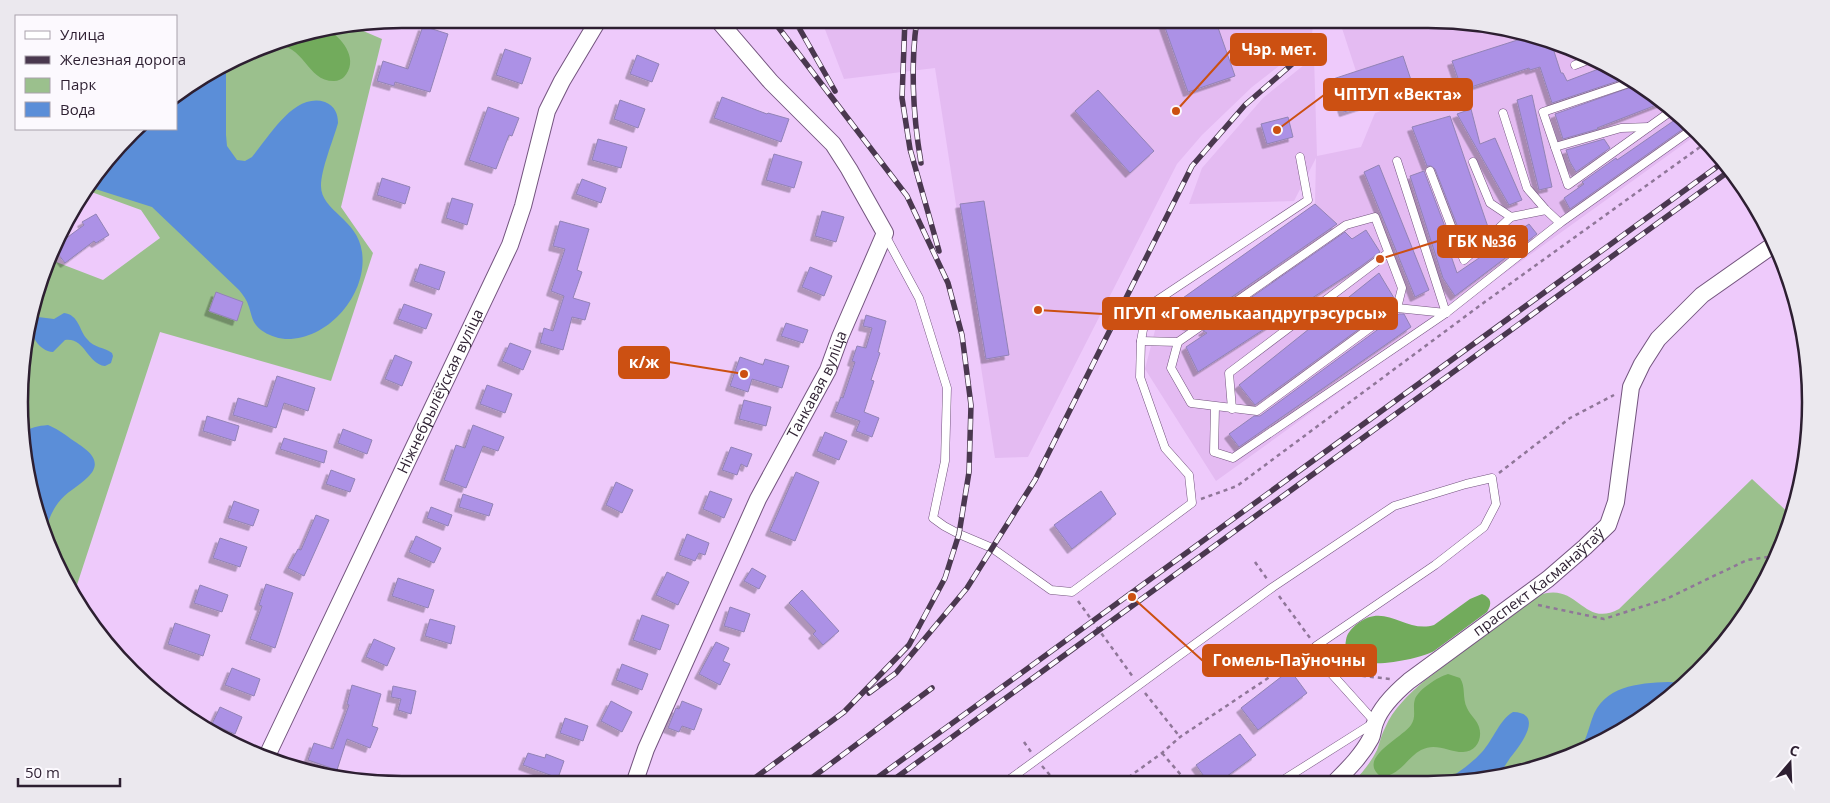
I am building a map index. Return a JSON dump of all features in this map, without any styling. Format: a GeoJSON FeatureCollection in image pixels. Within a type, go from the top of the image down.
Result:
{"type":"FeatureCollection","features":[{"type":"Feature","properties":{"kind":"street","name":"Ніжнебрылёўская вуліца"},"geometry":{"type":"LineString","coordinates":[[269,751],[510,245],[523,206],[547,111],[562,81],[594,28]]}},
{"type":"Feature","properties":{"kind":"street"},"geometry":{"type":"LineString","coordinates":[[725,28],[771,82],[833,144],[884,233]]}},
{"type":"Feature","properties":{"kind":"street","name":"Танкавая вуліца"},"geometry":{"type":"LineString","coordinates":[[637,776],[646,749],[758,499],[828,370],[884,233]]}},
{"type":"Feature","properties":{"kind":"street","name":"праспект Касманаўтаў"},"geometry":{"type":"LineString","coordinates":[[1341,776],[1359,757],[1371,737],[1375,722],[1384,706],[1395,693],[1548,579],[1608,524],[1616,502],[1631,387],[1642,364],[1658,339],[1702,295],[1769,248]]}},
{"type":"Feature","properties":{"kind":"lane"},"geometry":{"type":"LineString","coordinates":[[1575,65],[1584,61]]}},
{"type":"Feature","properties":{"kind":"lane"},"geometry":{"type":"LineString","coordinates":[[1626,84],[1543,112],[1568,185],[1667,114]]}},
{"type":"Feature","properties":{"kind":"lane"},"geometry":{"type":"LineString","coordinates":[[1503,113],[1527,188],[1560,223]]}},
{"type":"Feature","properties":{"kind":"lane"},"geometry":{"type":"LineString","coordinates":[[1555,147],[1621,128],[1649,127]]}},
{"type":"Feature","properties":{"kind":"lane"},"geometry":{"type":"LineString","coordinates":[[1215,407],[1214,452],[1233,458],[1446,313],[1560,223],[1688,132]]}},
{"type":"Feature","properties":{"kind":"lane"},"geometry":{"type":"LineString","coordinates":[[884,233],[919,298],[947,388],[945,461],[933,518],[959,534],[992,548],[1052,590],[1072,592],[1192,502],[1189,475],[1165,448],[1140,376],[1141,341],[1147,307],[1308,200],[1300,157]]}},
{"type":"Feature","properties":{"kind":"lane"},"geometry":{"type":"LineString","coordinates":[[1397,161],[1446,313]]}},
{"type":"Feature","properties":{"kind":"lane"},"geometry":{"type":"LineString","coordinates":[[1473,162],[1490,203],[1511,217]]}},
{"type":"Feature","properties":{"kind":"lane"},"geometry":{"type":"LineString","coordinates":[[1430,171],[1464,260],[1511,217],[1546,210]]}},
{"type":"Feature","properties":{"kind":"lane"},"geometry":{"type":"LineString","coordinates":[[1141,341],[1178,342],[1346,225],[1375,217],[1402,288],[1397,308],[1257,411],[1191,403],[1170,368],[1178,342]]}},
{"type":"Feature","properties":{"kind":"lane"},"geometry":{"type":"LineString","coordinates":[[1232,409],[1229,372],[1388,253]]}},
{"type":"Feature","properties":{"kind":"lane"},"geometry":{"type":"LineString","coordinates":[[1397,308],[1446,313]]}},
{"type":"Feature","properties":{"kind":"lane"},"geometry":{"type":"LineString","coordinates":[[1014,776],[1273,587],[1394,506],[1492,478],[1496,504],[1484,527],[1435,565],[1316,646],[1330,672],[1375,722],[1290,776]]}},
{"type":"Feature","properties":{"kind":"path"},"geometry":{"type":"LineString","coordinates":[[1192,502],[1237,486],[1474,310],[1701,146]]}},
{"type":"Feature","properties":{"kind":"path"},"geometry":{"type":"LineString","coordinates":[[1492,478],[1570,418],[1631,387]]}},
{"type":"Feature","properties":{"kind":"path"},"geometry":{"type":"LineString","coordinates":[[1517,601],[1604,619],[1666,599],[1747,560],[1769,557]]}},
{"type":"Feature","properties":{"kind":"path"},"geometry":{"type":"LineString","coordinates":[[1072,592],[1159,713],[1180,737]]}},
{"type":"Feature","properties":{"kind":"path"},"geometry":{"type":"LineString","coordinates":[[1131,776],[1162,754],[1180,737],[1316,646],[1294,617]]}},
{"type":"Feature","properties":{"kind":"path"},"geometry":{"type":"LineString","coordinates":[[1330,672],[1409,681]]}},
{"type":"Feature","properties":{"kind":"path"},"geometry":{"type":"LineString","coordinates":[[1162,754],[1181,776]]}},
{"type":"Feature","properties":{"kind":"shaded area"},"geometry":{"type":"Polygon","coordinates":[[[824,28],[1313,28],[1311,41],[1252,87],[1202,135],[1177,164],[1028,457],[995,458],[935,68],[844,79],[824,28]]]}},
{"type":"Feature","properties":{"kind":"shaded area"},"geometry":{"type":"Polygon","coordinates":[[[1342,28],[1453,28],[1525,40],[1549,47],[1594,66],[1616,78],[1656,105],[1693,137],[1216,481],[1145,369],[1159,315],[1315,204],[1316,158],[1294,201],[1189,204],[1202,168],[1263,98],[1314,57],[1317,156],[1361,147],[1375,113],[1451,88],[1368,108],[1342,28]]]}},
{"type":"Feature","properties":{"kind":"green space"},"geometry":{"type":"Polygon","coordinates":[[[361,30],[382,39],[341,207],[373,253],[331,381],[160,332],[77,586],[66,567],[47,522],[40,498],[31,450],[28,426],[28,377],[35,329],[40,305],[55,261],[103,280],[160,238],[141,210],[92,192],[120,155],[144,130],[178,130],[178,102],[236,66],[281,47],[305,40],[361,30]]]}},
{"type":"Feature","properties":{"kind":"green space"},"geometry":{"type":"Polygon","coordinates":[[[334,34],[345,45],[348,51],[350,64],[348,71],[343,78],[337,81],[324,79],[310,69],[291,49],[284,46],[334,34]]]}},
{"type":"Feature","properties":{"kind":"green space"},"geometry":{"type":"Polygon","coordinates":[[[1752,479],[1786,511],[1764,567],[1725,629],[1710,648],[1675,683],[1636,712],[1594,737],[1549,756],[1525,763],[1453,775],[1359,776],[1375,754],[1388,721],[1407,697],[1424,681],[1537,596],[1551,592],[1562,594],[1596,613],[1607,613],[1619,609],[1752,479]]]}},
{"type":"Feature","properties":{"kind":"green space"},"geometry":{"type":"Polygon","coordinates":[[[1482,594],[1488,597],[1490,602],[1487,612],[1434,651],[1425,655],[1397,661],[1366,663],[1354,659],[1347,652],[1346,640],[1349,633],[1357,624],[1367,618],[1386,617],[1424,627],[1434,625],[1470,599],[1482,594]]]}},
{"type":"Feature","properties":{"kind":"green space"},"geometry":{"type":"Polygon","coordinates":[[[1448,674],[1460,678],[1462,681],[1468,711],[1477,722],[1480,732],[1479,740],[1475,747],[1472,750],[1463,752],[1437,747],[1426,748],[1416,753],[1392,774],[1380,776],[1374,769],[1377,755],[1411,725],[1414,718],[1414,702],[1417,695],[1429,684],[1448,674]]]}},
{"type":"Feature","properties":{"kind":"water"},"geometry":{"type":"Polygon","coordinates":[[[226,71],[227,146],[237,160],[245,161],[252,157],[274,128],[293,110],[303,104],[314,101],[325,102],[334,108],[338,123],[325,163],[321,186],[327,202],[354,231],[359,241],[362,252],[362,268],[359,284],[352,299],[342,312],[316,332],[301,338],[282,339],[269,335],[254,322],[247,302],[239,290],[152,207],[95,189],[120,155],[144,130],[178,130],[178,102],[214,78],[226,71]]]}},
{"type":"Feature","properties":{"kind":"water"},"geometry":{"type":"Polygon","coordinates":[[[64,313],[73,317],[90,342],[112,353],[111,363],[105,366],[99,364],[94,361],[82,346],[72,340],[65,340],[53,352],[43,349],[34,337],[37,317],[54,319],[64,313]]]}},
{"type":"Feature","properties":{"kind":"water"},"geometry":{"type":"Polygon","coordinates":[[[48,425],[63,433],[87,450],[94,459],[95,465],[88,477],[58,503],[48,524],[40,498],[31,450],[28,430],[48,425]]]}},
{"type":"Feature","properties":{"kind":"water"},"geometry":{"type":"Polygon","coordinates":[[[1676,682],[1636,712],[1584,741],[1597,708],[1604,699],[1623,688],[1645,684],[1676,682]]]}},
{"type":"Feature","properties":{"kind":"water"},"geometry":{"type":"Polygon","coordinates":[[[1513,712],[1523,714],[1528,718],[1529,724],[1524,739],[1503,768],[1455,775],[1478,756],[1508,715],[1513,712]]]}},
{"type":"Feature","properties":{"kind":"building"},"geometry":{"type":"Polygon","coordinates":[[[422,28],[429,28],[448,34],[430,92],[395,82],[394,86],[377,81],[383,61],[408,69],[422,28]]]}},
{"type":"Feature","properties":{"kind":"building"},"geometry":{"type":"Polygon","coordinates":[[[1165,28],[1218,28],[1235,76],[1188,92],[1165,28]]]}},
{"type":"Feature","properties":{"kind":"building"},"geometry":{"type":"Polygon","coordinates":[[[1520,39],[1553,49],[1561,73],[1563,73],[1567,81],[1599,69],[1620,80],[1552,103],[1540,67],[1530,70],[1529,68],[1462,90],[1452,61],[1520,39]]]}},
{"type":"Feature","properties":{"kind":"building"},"geometry":{"type":"Polygon","coordinates":[[[505,49],[531,58],[522,84],[496,75],[505,49]]]}},
{"type":"Feature","properties":{"kind":"building"},"geometry":{"type":"Polygon","coordinates":[[[637,55],[659,64],[652,82],[630,74],[637,55]]]}},
{"type":"Feature","properties":{"kind":"building"},"geometry":{"type":"Polygon","coordinates":[[[1403,56],[1414,89],[1344,112],[1333,79],[1403,56]]]}},
{"type":"Feature","properties":{"kind":"building"},"geometry":{"type":"Polygon","coordinates":[[[1630,87],[1656,105],[1598,129],[1563,139],[1555,114],[1630,87]]]}},
{"type":"Feature","properties":{"kind":"building"},"geometry":{"type":"Polygon","coordinates":[[[1098,90],[1154,151],[1130,173],[1075,111],[1098,90]]]}},
{"type":"Feature","properties":{"kind":"building"},"geometry":{"type":"Polygon","coordinates":[[[1532,95],[1552,187],[1539,190],[1517,100],[1532,95]]]}},
{"type":"Feature","properties":{"kind":"building"},"geometry":{"type":"Polygon","coordinates":[[[722,97],[767,114],[789,119],[781,142],[714,118],[722,97]]]}},
{"type":"Feature","properties":{"kind":"building"},"geometry":{"type":"Polygon","coordinates":[[[620,100],[645,109],[638,128],[614,119],[620,100]]]}},
{"type":"Feature","properties":{"kind":"building"},"geometry":{"type":"Polygon","coordinates":[[[488,107],[519,118],[512,136],[509,135],[496,169],[469,160],[488,107]]]}},
{"type":"Feature","properties":{"kind":"building"},"geometry":{"type":"Polygon","coordinates":[[[1471,109],[1480,144],[1495,138],[1522,200],[1509,205],[1457,114],[1471,109]]]}},
{"type":"Feature","properties":{"kind":"building"},"geometry":{"type":"Polygon","coordinates":[[[1450,116],[1489,230],[1482,236],[1464,243],[1435,169],[1427,166],[1412,127],[1450,116]]]}},
{"type":"Feature","properties":{"kind":"building"},"geometry":{"type":"Polygon","coordinates":[[[1288,117],[1293,137],[1267,144],[1261,124],[1288,117]]]}},
{"type":"Feature","properties":{"kind":"building"},"geometry":{"type":"Polygon","coordinates":[[[1675,120],[1684,128],[1570,209],[1564,198],[1584,184],[1582,182],[1616,158],[1617,160],[1675,120]]]}},
{"type":"Feature","properties":{"kind":"building"},"geometry":{"type":"Polygon","coordinates":[[[598,139],[627,147],[621,168],[592,160],[598,139]]]}},
{"type":"Feature","properties":{"kind":"building"},"geometry":{"type":"Polygon","coordinates":[[[1604,139],[1610,148],[1576,172],[1566,150],[1604,139]]]}},
{"type":"Feature","properties":{"kind":"building"},"geometry":{"type":"Polygon","coordinates":[[[774,154],[802,162],[794,188],[766,180],[774,154]]]}},
{"type":"Feature","properties":{"kind":"building"},"geometry":{"type":"Polygon","coordinates":[[[1379,165],[1429,290],[1415,297],[1364,172],[1379,165]]]}},
{"type":"Feature","properties":{"kind":"building"},"geometry":{"type":"Polygon","coordinates":[[[1424,171],[1453,248],[1449,250],[1457,273],[1529,224],[1537,234],[1455,296],[1443,278],[1410,176],[1424,171]]]}},
{"type":"Feature","properties":{"kind":"building"},"geometry":{"type":"Polygon","coordinates":[[[382,178],[410,187],[405,204],[377,195],[382,178]]]}},
{"type":"Feature","properties":{"kind":"building"},"geometry":{"type":"Polygon","coordinates":[[[582,179],[606,188],[601,203],[576,194],[582,179]]]}},
{"type":"Feature","properties":{"kind":"building"},"geometry":{"type":"Polygon","coordinates":[[[452,198],[473,204],[467,225],[446,218],[452,198]]]}},
{"type":"Feature","properties":{"kind":"building"},"geometry":{"type":"Polygon","coordinates":[[[984,201],[1009,355],[986,359],[960,204],[984,201]]]}},
{"type":"Feature","properties":{"kind":"building"},"geometry":{"type":"Polygon","coordinates":[[[1315,204],[1337,224],[1190,326],[1159,315],[1315,204]]]}},
{"type":"Feature","properties":{"kind":"building"},"geometry":{"type":"Polygon","coordinates":[[[822,211],[844,217],[836,242],[815,236],[822,211]]]}},
{"type":"Feature","properties":{"kind":"building"},"geometry":{"type":"Polygon","coordinates":[[[96,214],[109,235],[96,243],[94,241],[65,263],[58,254],[64,240],[84,225],[82,222],[96,214]]]}},
{"type":"Feature","properties":{"kind":"building"},"geometry":{"type":"Polygon","coordinates":[[[560,221],[589,229],[577,270],[582,272],[573,298],[590,303],[585,320],[572,317],[563,350],[540,343],[544,328],[553,331],[564,296],[551,291],[565,249],[553,246],[560,221]]]}},
{"type":"Feature","properties":{"kind":"building"},"geometry":{"type":"Polygon","coordinates":[[[1366,230],[1380,252],[1360,267],[1198,372],[1186,347],[1207,333],[1203,331],[1345,232],[1352,239],[1366,230]]]}},
{"type":"Feature","properties":{"kind":"building"},"geometry":{"type":"Polygon","coordinates":[[[420,264],[445,272],[439,290],[414,281],[420,264]]]}},
{"type":"Feature","properties":{"kind":"building"},"geometry":{"type":"Polygon","coordinates":[[[810,267],[832,276],[824,296],[802,287],[810,267]]]}},
{"type":"Feature","properties":{"kind":"building"},"geometry":{"type":"Polygon","coordinates":[[[1379,273],[1394,298],[1392,305],[1255,405],[1239,385],[1379,273]]]}},
{"type":"Feature","properties":{"kind":"building"},"geometry":{"type":"Polygon","coordinates":[[[216,292],[243,302],[237,321],[209,311],[216,292]]]}},
{"type":"Feature","properties":{"kind":"building"},"geometry":{"type":"Polygon","coordinates":[[[404,304],[432,314],[426,329],[398,319],[404,304]]]}},
{"type":"Feature","properties":{"kind":"building"},"geometry":{"type":"Polygon","coordinates":[[[1399,314],[1404,314],[1411,327],[1239,447],[1229,434],[1254,416],[1260,416],[1399,314]]]}},
{"type":"Feature","properties":{"kind":"building"},"geometry":{"type":"Polygon","coordinates":[[[866,315],[886,321],[878,352],[880,353],[871,380],[874,381],[864,412],[879,418],[872,437],[856,431],[860,421],[835,412],[841,397],[843,398],[855,362],[852,361],[857,346],[866,348],[872,328],[863,326],[866,315]]]}},
{"type":"Feature","properties":{"kind":"building"},"geometry":{"type":"Polygon","coordinates":[[[786,323],[808,330],[803,343],[781,336],[786,323]]]}},
{"type":"Feature","properties":{"kind":"building"},"geometry":{"type":"Polygon","coordinates":[[[510,343],[531,351],[523,370],[502,361],[510,343]]]}},
{"type":"Feature","properties":{"kind":"building"},"geometry":{"type":"Polygon","coordinates":[[[395,355],[412,362],[402,386],[385,379],[395,355]]]}},
{"type":"Feature","properties":{"kind":"building"},"geometry":{"type":"Polygon","coordinates":[[[740,357],[763,365],[765,359],[789,366],[782,388],[752,379],[748,392],[730,386],[740,357]]]}},
{"type":"Feature","properties":{"kind":"building"},"geometry":{"type":"Polygon","coordinates":[[[277,376],[315,388],[308,411],[284,403],[276,428],[233,415],[238,398],[267,407],[277,376]]]}},
{"type":"Feature","properties":{"kind":"building"},"geometry":{"type":"Polygon","coordinates":[[[487,385],[512,394],[505,413],[480,404],[487,385]]]}},
{"type":"Feature","properties":{"kind":"building"},"geometry":{"type":"Polygon","coordinates":[[[744,400],[771,407],[766,426],[739,419],[744,400]]]}},
{"type":"Feature","properties":{"kind":"building"},"geometry":{"type":"Polygon","coordinates":[[[207,416],[239,426],[235,441],[203,431],[207,416]]]}},
{"type":"Feature","properties":{"kind":"building"},"geometry":{"type":"Polygon","coordinates":[[[473,425],[504,437],[498,451],[483,446],[466,488],[444,480],[456,445],[465,448],[473,425]]]}},
{"type":"Feature","properties":{"kind":"building"},"geometry":{"type":"Polygon","coordinates":[[[343,429],[372,440],[367,454],[338,443],[343,429]]]}},
{"type":"Feature","properties":{"kind":"building"},"geometry":{"type":"Polygon","coordinates":[[[825,432],[847,441],[839,460],[817,451],[825,432]]]}},
{"type":"Feature","properties":{"kind":"building"},"geometry":{"type":"Polygon","coordinates":[[[284,438],[327,451],[324,463],[280,449],[284,438]]]}},
{"type":"Feature","properties":{"kind":"building"},"geometry":{"type":"Polygon","coordinates":[[[731,447],[752,454],[747,467],[741,464],[737,475],[722,470],[731,447]]]}},
{"type":"Feature","properties":{"kind":"building"},"geometry":{"type":"Polygon","coordinates":[[[331,470],[355,479],[350,492],[326,484],[331,470]]]}},
{"type":"Feature","properties":{"kind":"building"},"geometry":{"type":"Polygon","coordinates":[[[796,472],[819,482],[795,541],[770,531],[796,472]]]}},
{"type":"Feature","properties":{"kind":"building"},"geometry":{"type":"Polygon","coordinates":[[[616,482],[633,490],[622,513],[606,505],[616,482]]]}},
{"type":"Feature","properties":{"kind":"building"},"geometry":{"type":"Polygon","coordinates":[[[710,491],[732,499],[724,518],[703,509],[710,491]]]}},
{"type":"Feature","properties":{"kind":"building"},"geometry":{"type":"Polygon","coordinates":[[[1101,491],[1116,514],[1072,549],[1054,525],[1101,491]]]}},
{"type":"Feature","properties":{"kind":"building"},"geometry":{"type":"Polygon","coordinates":[[[463,494],[493,504],[489,516],[459,507],[463,494]]]}},
{"type":"Feature","properties":{"kind":"building"},"geometry":{"type":"Polygon","coordinates":[[[234,501],[259,510],[253,526],[228,518],[234,501]]]}},
{"type":"Feature","properties":{"kind":"building"},"geometry":{"type":"Polygon","coordinates":[[[431,507],[452,515],[448,526],[427,518],[431,507]]]}},
{"type":"Feature","properties":{"kind":"building"},"geometry":{"type":"Polygon","coordinates":[[[316,515],[329,520],[304,576],[288,568],[298,549],[301,550],[316,515]]]}},
{"type":"Feature","properties":{"kind":"building"},"geometry":{"type":"Polygon","coordinates":[[[687,534],[709,543],[705,555],[699,553],[695,561],[679,555],[687,534]]]}},
{"type":"Feature","properties":{"kind":"building"},"geometry":{"type":"Polygon","coordinates":[[[416,536],[441,548],[434,563],[409,552],[416,536]]]}},
{"type":"Feature","properties":{"kind":"building"},"geometry":{"type":"Polygon","coordinates":[[[220,538],[247,547],[240,567],[213,558],[220,538]]]}},
{"type":"Feature","properties":{"kind":"building"},"geometry":{"type":"Polygon","coordinates":[[[752,568],[766,576],[759,589],[744,581],[752,568]]]}},
{"type":"Feature","properties":{"kind":"building"},"geometry":{"type":"Polygon","coordinates":[[[667,572],[689,582],[678,605],[656,595],[667,572]]]}},
{"type":"Feature","properties":{"kind":"building"},"geometry":{"type":"Polygon","coordinates":[[[398,578],[434,590],[428,608],[392,596],[398,578]]]}},
{"type":"Feature","properties":{"kind":"building"},"geometry":{"type":"Polygon","coordinates":[[[266,584],[293,593],[275,648],[250,639],[262,606],[259,605],[266,584]]]}},
{"type":"Feature","properties":{"kind":"building"},"geometry":{"type":"Polygon","coordinates":[[[200,585],[228,595],[222,612],[194,603],[200,585]]]}},
{"type":"Feature","properties":{"kind":"building"},"geometry":{"type":"Polygon","coordinates":[[[802,590],[839,631],[823,645],[813,634],[816,631],[789,603],[802,590]]]}},
{"type":"Feature","properties":{"kind":"building"},"geometry":{"type":"Polygon","coordinates":[[[730,607],[750,614],[744,632],[724,626],[730,607]]]}},
{"type":"Feature","properties":{"kind":"building"},"geometry":{"type":"Polygon","coordinates":[[[642,615],[669,625],[660,650],[633,640],[642,615]]]}},
{"type":"Feature","properties":{"kind":"building"},"geometry":{"type":"Polygon","coordinates":[[[430,619],[455,626],[451,644],[425,636],[430,619]]]}},
{"type":"Feature","properties":{"kind":"building"},"geometry":{"type":"Polygon","coordinates":[[[175,623],[210,635],[203,656],[168,644],[175,623]]]}},
{"type":"Feature","properties":{"kind":"building"},"geometry":{"type":"Polygon","coordinates":[[[374,639],[395,648],[387,666],[366,657],[374,639]]]}},
{"type":"Feature","properties":{"kind":"building"},"geometry":{"type":"Polygon","coordinates":[[[716,642],[729,648],[723,661],[730,664],[720,685],[699,674],[716,642]]]}},
{"type":"Feature","properties":{"kind":"building"},"geometry":{"type":"Polygon","coordinates":[[[622,664],[648,674],[642,690],[616,680],[622,664]]]}},
{"type":"Feature","properties":{"kind":"building"},"geometry":{"type":"Polygon","coordinates":[[[232,668],[260,679],[254,696],[225,685],[232,668]]]}},
{"type":"Feature","properties":{"kind":"building"},"geometry":{"type":"Polygon","coordinates":[[[1290,670],[1307,693],[1258,730],[1241,708],[1290,670]]]}},
{"type":"Feature","properties":{"kind":"building"},"geometry":{"type":"Polygon","coordinates":[[[352,685],[381,694],[372,726],[378,728],[370,748],[347,739],[337,769],[308,760],[314,743],[333,749],[349,705],[347,704],[352,685]]]}},
{"type":"Feature","properties":{"kind":"building"},"geometry":{"type":"Polygon","coordinates":[[[393,686],[416,691],[411,714],[398,710],[401,699],[391,697],[393,686]]]}},
{"type":"Feature","properties":{"kind":"building"},"geometry":{"type":"Polygon","coordinates":[[[611,701],[632,712],[622,732],[601,721],[611,701]]]}},
{"type":"Feature","properties":{"kind":"building"},"geometry":{"type":"Polygon","coordinates":[[[682,701],[702,709],[694,730],[682,726],[679,732],[668,728],[676,708],[679,709],[682,701]]]}},
{"type":"Feature","properties":{"kind":"building"},"geometry":{"type":"Polygon","coordinates":[[[220,707],[242,717],[235,734],[212,724],[220,707]]]}},
{"type":"Feature","properties":{"kind":"building"},"geometry":{"type":"Polygon","coordinates":[[[565,718],[588,726],[583,741],[560,733],[565,718]]]}},
{"type":"Feature","properties":{"kind":"building"},"geometry":{"type":"Polygon","coordinates":[[[1240,734],[1256,755],[1227,776],[1204,776],[1196,765],[1240,734]]]}},
{"type":"Feature","properties":{"kind":"building"},"geometry":{"type":"Polygon","coordinates":[[[528,753],[545,758],[546,754],[564,761],[559,776],[553,776],[523,765],[528,753]]]}},
{"type":"Feature","properties":{"kind":"railway"},"geometry":{"type":"LineString","coordinates":[[757,776],[844,712],[909,645],[945,578],[959,534],[969,472],[971,405],[962,335],[948,283],[907,196],[779,28]]}},
{"type":"Feature","properties":{"kind":"railway"},"geometry":{"type":"LineString","coordinates":[[799,28],[835,91]]}},
{"type":"Feature","properties":{"kind":"railway"},"geometry":{"type":"LineString","coordinates":[[905,28],[902,98],[910,149],[939,251]]}},
{"type":"Feature","properties":{"kind":"railway"},"geometry":{"type":"LineString","coordinates":[[916,28],[913,91],[921,163]]}},
{"type":"Feature","properties":{"kind":"railway"},"geometry":{"type":"LineString","coordinates":[[869,693],[896,673],[967,588],[1035,480],[1192,166],[1245,105],[1306,52]]}},
{"type":"Feature","properties":{"kind":"railway"},"geometry":{"type":"LineString","coordinates":[[880,776],[1718,166]]}},
{"type":"Feature","properties":{"kind":"railway"},"geometry":{"type":"LineString","coordinates":[[899,776],[1725,174]]}},
{"type":"Feature","properties":{"kind":"railway"},"geometry":{"type":"LineString","coordinates":[[814,776],[932,688]]}},
{"type":"Feature","properties":{"kind":"place","name":"Чэр. мет."},"geometry":{"type":"Point","coordinates":[1176,111]}},
{"type":"Feature","properties":{"kind":"place","name":"ЧПТУП «Векта»"},"geometry":{"type":"Point","coordinates":[1277,130]}},
{"type":"Feature","properties":{"kind":"place","name":"ГБК №36"},"geometry":{"type":"Point","coordinates":[1380,259]}},
{"type":"Feature","properties":{"kind":"place","name":"ПГУП «Гомелькаапдругрэсурсы»"},"geometry":{"type":"Point","coordinates":[1038,310]}},
{"type":"Feature","properties":{"kind":"place","name":"к/ж"},"geometry":{"type":"Point","coordinates":[744,374]}},
{"type":"Feature","properties":{"kind":"place","name":"Гомель-Паўночны"},"geometry":{"type":"Point","coordinates":[1132,597]}}]}
